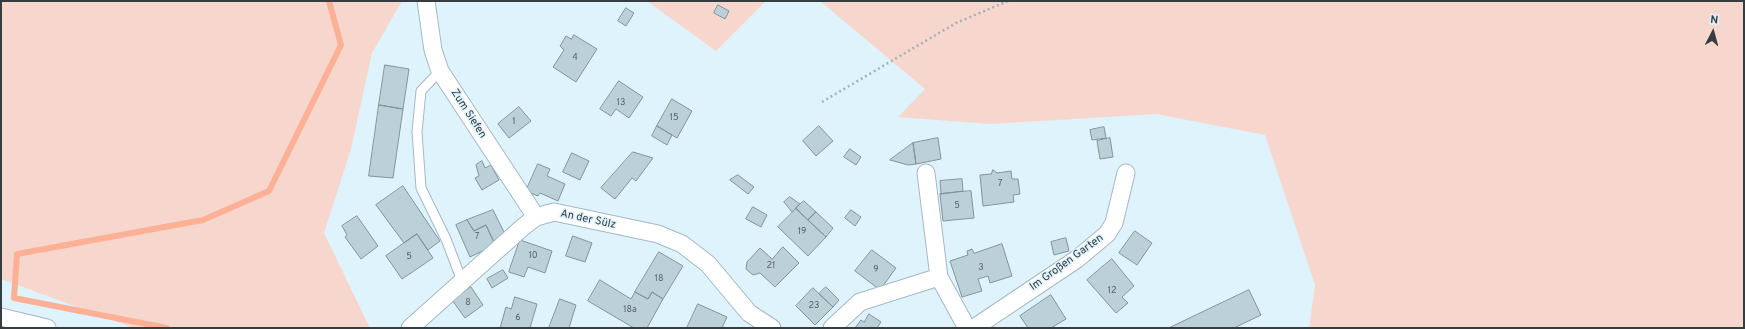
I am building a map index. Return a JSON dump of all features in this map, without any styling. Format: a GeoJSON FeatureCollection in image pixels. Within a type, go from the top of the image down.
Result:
{"type":"FeatureCollection","features":[{"type":"Feature","properties":{"kind":"street","name":"Zum Siefen"},"geometry":{"type":"LineString","coordinates":[[426,1],[433,50],[440,71],[536,217]]}},
{"type":"Feature","properties":{"kind":"street"},"geometry":{"type":"LineString","coordinates":[[926,173],[939,277],[967,328]]}},
{"type":"Feature","properties":{"kind":"street","name":"Im Großen Garten"},"geometry":{"type":"LineString","coordinates":[[974,328],[1077,259],[1107,234],[1114,223],[1126,173]]}},
{"type":"Feature","properties":{"kind":"street","name":"An der Sülz"},"geometry":{"type":"LineString","coordinates":[[410,328],[536,217],[554,212],[658,234],[682,244],[708,264],[748,313],[772,328]]}},
{"type":"Feature","properties":{"kind":"street"},"geometry":{"type":"LineString","coordinates":[[832,328],[860,302],[939,277]]}},
{"type":"Feature","properties":{"kind":"street"},"geometry":{"type":"LineString","coordinates":[[1,317],[47,328]]}},
{"type":"Feature","properties":{"kind":"lane"},"geometry":{"type":"LineString","coordinates":[[440,71],[421,91],[417,132],[421,188],[446,240],[462,281]]}},
{"type":"Feature","properties":{"kind":"path"},"geometry":{"type":"LineString","coordinates":[[822,102],[956,23],[1008,1]]}},
{"type":"Feature","properties":{"kind":"shaded area"},"geometry":{"type":"Polygon","coordinates":[[[1,1],[402,1],[372,53],[351,149],[324,233],[370,328],[134,328],[1,279],[1,1]]]}},
{"type":"Feature","properties":{"kind":"shaded area"},"geometry":{"type":"Polygon","coordinates":[[[647,1],[766,1],[716,51],[647,1]]]}},
{"type":"Feature","properties":{"kind":"shaded area"},"geometry":{"type":"Polygon","coordinates":[[[820,1],[1744,1],[1744,326],[1742,328],[1309,328],[1315,285],[1265,135],[1156,114],[990,124],[898,117],[925,89],[820,1]]]}},
{"type":"Feature","properties":{"kind":"building"},"geometry":{"type":"Polygon","coordinates":[[[718,5],[729,11],[725,19],[714,13],[718,5]]]}},
{"type":"Feature","properties":{"kind":"building"},"geometry":{"type":"Polygon","coordinates":[[[626,8],[634,13],[626,26],[618,21],[626,8]]]}},
{"type":"Feature","properties":{"kind":"building"},"geometry":{"type":"Polygon","coordinates":[[[574,35],[597,49],[576,82],[553,67],[564,50],[560,46],[566,36],[571,39],[574,35]]]}},
{"type":"Feature","properties":{"kind":"building"},"geometry":{"type":"Polygon","coordinates":[[[385,65],[409,69],[403,109],[379,105],[385,65]]]}},
{"type":"Feature","properties":{"kind":"building"},"geometry":{"type":"Polygon","coordinates":[[[619,81],[643,97],[629,118],[616,109],[611,116],[600,109],[619,81]]]}},
{"type":"Feature","properties":{"kind":"building"},"geometry":{"type":"Polygon","coordinates":[[[672,99],[692,111],[677,138],[657,126],[672,99]]]}},
{"type":"Feature","properties":{"kind":"building"},"geometry":{"type":"Polygon","coordinates":[[[379,105],[403,109],[393,178],[369,176],[379,105]]]}},
{"type":"Feature","properties":{"kind":"building"},"geometry":{"type":"Polygon","coordinates":[[[519,107],[531,121],[509,138],[498,124],[519,107]]]}},
{"type":"Feature","properties":{"kind":"building"},"geometry":{"type":"Polygon","coordinates":[[[657,126],[672,135],[667,145],[652,136],[657,126]]]}},
{"type":"Feature","properties":{"kind":"building"},"geometry":{"type":"Polygon","coordinates":[[[819,126],[833,141],[816,156],[803,141],[819,126]]]}},
{"type":"Feature","properties":{"kind":"building"},"geometry":{"type":"Polygon","coordinates":[[[1104,127],[1106,138],[1092,140],[1090,130],[1104,127]]]}},
{"type":"Feature","properties":{"kind":"building"},"geometry":{"type":"Polygon","coordinates":[[[938,138],[941,159],[916,164],[913,143],[938,138]]]}},
{"type":"Feature","properties":{"kind":"building"},"geometry":{"type":"Polygon","coordinates":[[[1110,138],[1113,157],[1100,159],[1097,141],[1110,138]]]}},
{"type":"Feature","properties":{"kind":"building"},"geometry":{"type":"Polygon","coordinates":[[[913,143],[916,164],[908,165],[890,160],[913,143]]]}},
{"type":"Feature","properties":{"kind":"building"},"geometry":{"type":"Polygon","coordinates":[[[850,149],[861,157],[856,165],[844,157],[850,149]]]}},
{"type":"Feature","properties":{"kind":"building"},"geometry":{"type":"Polygon","coordinates":[[[633,152],[653,158],[636,181],[632,178],[615,199],[601,188],[633,152]]]}},
{"type":"Feature","properties":{"kind":"building"},"geometry":{"type":"Polygon","coordinates":[[[572,153],[589,161],[580,180],[563,172],[572,153]]]}},
{"type":"Feature","properties":{"kind":"building"},"geometry":{"type":"Polygon","coordinates":[[[482,161],[485,168],[491,165],[499,180],[482,190],[475,178],[479,176],[476,165],[482,161]]]}},
{"type":"Feature","properties":{"kind":"building"},"geometry":{"type":"Polygon","coordinates":[[[538,164],[550,169],[547,176],[565,184],[558,201],[540,193],[538,196],[526,191],[538,164]]]}},
{"type":"Feature","properties":{"kind":"building"},"geometry":{"type":"Polygon","coordinates":[[[993,170],[997,173],[1011,171],[1012,179],[1018,179],[1020,194],[1013,195],[1014,202],[983,206],[980,175],[991,174],[993,170]]]}},
{"type":"Feature","properties":{"kind":"building"},"geometry":{"type":"Polygon","coordinates":[[[738,175],[754,187],[748,194],[730,180],[738,175]]]}},
{"type":"Feature","properties":{"kind":"building"},"geometry":{"type":"Polygon","coordinates":[[[962,179],[963,191],[941,194],[940,181],[962,179]]]}},
{"type":"Feature","properties":{"kind":"building"},"geometry":{"type":"Polygon","coordinates":[[[403,186],[440,241],[428,250],[417,234],[404,243],[376,205],[403,186]]]}},
{"type":"Feature","properties":{"kind":"building"},"geometry":{"type":"Polygon","coordinates":[[[971,191],[974,218],[943,221],[940,194],[971,191]]]}},
{"type":"Feature","properties":{"kind":"building"},"geometry":{"type":"Polygon","coordinates":[[[790,197],[800,204],[792,212],[784,202],[790,197]]]}},
{"type":"Feature","properties":{"kind":"building"},"geometry":{"type":"Polygon","coordinates":[[[804,201],[816,212],[808,220],[796,208],[804,201]]]}},
{"type":"Feature","properties":{"kind":"building"},"geometry":{"type":"Polygon","coordinates":[[[753,207],[767,215],[761,227],[746,219],[753,207]]]}},
{"type":"Feature","properties":{"kind":"building"},"geometry":{"type":"Polygon","coordinates":[[[796,209],[826,237],[808,256],[778,227],[796,209]]]}},
{"type":"Feature","properties":{"kind":"building"},"geometry":{"type":"Polygon","coordinates":[[[493,210],[506,236],[494,242],[486,225],[474,231],[467,220],[493,210]]]}},
{"type":"Feature","properties":{"kind":"building"},"geometry":{"type":"Polygon","coordinates":[[[851,210],[861,217],[855,226],[845,218],[851,210]]]}},
{"type":"Feature","properties":{"kind":"building"},"geometry":{"type":"Polygon","coordinates":[[[816,212],[833,228],[826,237],[808,220],[816,212]]]}},
{"type":"Feature","properties":{"kind":"building"},"geometry":{"type":"Polygon","coordinates":[[[357,216],[378,246],[361,259],[345,237],[347,235],[342,226],[357,216]]]}},
{"type":"Feature","properties":{"kind":"building"},"geometry":{"type":"Polygon","coordinates":[[[467,220],[474,231],[486,225],[495,245],[470,257],[456,225],[467,220]]]}},
{"type":"Feature","properties":{"kind":"building"},"geometry":{"type":"Polygon","coordinates":[[[1135,231],[1152,243],[1137,265],[1119,253],[1135,231]]]}},
{"type":"Feature","properties":{"kind":"building"},"geometry":{"type":"Polygon","coordinates":[[[417,234],[433,258],[402,279],[386,256],[417,234]]]}},
{"type":"Feature","properties":{"kind":"building"},"geometry":{"type":"Polygon","coordinates":[[[573,236],[592,243],[585,262],[566,256],[573,236]]]}},
{"type":"Feature","properties":{"kind":"building"},"geometry":{"type":"Polygon","coordinates":[[[1066,238],[1069,251],[1054,255],[1051,242],[1066,238]]]}},
{"type":"Feature","properties":{"kind":"building"},"geometry":{"type":"Polygon","coordinates":[[[520,240],[552,251],[545,273],[528,267],[524,277],[509,272],[520,240]]]}},
{"type":"Feature","properties":{"kind":"building"},"geometry":{"type":"Polygon","coordinates":[[[1002,244],[1012,276],[990,283],[988,276],[978,279],[982,291],[962,297],[950,261],[968,255],[967,251],[972,249],[974,253],[1002,244]]]}},
{"type":"Feature","properties":{"kind":"building"},"geometry":{"type":"Polygon","coordinates":[[[783,247],[799,263],[775,287],[760,273],[753,275],[746,269],[747,262],[760,248],[772,259],[783,247]]]}},
{"type":"Feature","properties":{"kind":"building"},"geometry":{"type":"Polygon","coordinates":[[[872,250],[896,268],[880,290],[855,271],[872,250]]]}},
{"type":"Feature","properties":{"kind":"building"},"geometry":{"type":"Polygon","coordinates":[[[659,252],[683,266],[663,299],[652,292],[648,299],[635,292],[659,252]]]}},
{"type":"Feature","properties":{"kind":"building"},"geometry":{"type":"Polygon","coordinates":[[[1112,259],[1134,286],[1122,297],[1128,303],[1116,313],[1087,280],[1112,259]]]}},
{"type":"Feature","properties":{"kind":"building"},"geometry":{"type":"Polygon","coordinates":[[[503,270],[508,278],[492,288],[487,279],[503,270]]]}},
{"type":"Feature","properties":{"kind":"building"},"geometry":{"type":"Polygon","coordinates":[[[600,280],[631,299],[635,292],[648,299],[652,292],[663,299],[647,328],[634,328],[588,301],[600,280]]]}},
{"type":"Feature","properties":{"kind":"building"},"geometry":{"type":"Polygon","coordinates":[[[471,287],[483,305],[465,318],[452,300],[471,287]]]}},
{"type":"Feature","properties":{"kind":"building"},"geometry":{"type":"Polygon","coordinates":[[[826,287],[839,300],[833,307],[819,294],[826,287]]]}},
{"type":"Feature","properties":{"kind":"building"},"geometry":{"type":"Polygon","coordinates":[[[813,288],[833,307],[815,325],[796,306],[813,288]]]}},
{"type":"Feature","properties":{"kind":"building"},"geometry":{"type":"Polygon","coordinates":[[[1249,290],[1261,315],[1234,328],[1169,328],[1249,290]]]}},
{"type":"Feature","properties":{"kind":"building"},"geometry":{"type":"Polygon","coordinates":[[[1051,295],[1066,319],[1051,328],[1028,328],[1020,316],[1051,295]]]}},
{"type":"Feature","properties":{"kind":"building"},"geometry":{"type":"Polygon","coordinates":[[[515,297],[537,304],[530,328],[500,328],[506,307],[511,309],[515,297]]]}},
{"type":"Feature","properties":{"kind":"building"},"geometry":{"type":"Polygon","coordinates":[[[560,299],[576,305],[569,328],[549,328],[560,299]]]}},
{"type":"Feature","properties":{"kind":"building"},"geometry":{"type":"Polygon","coordinates":[[[698,304],[727,317],[722,328],[687,328],[698,304]]]}},
{"type":"Feature","properties":{"kind":"building"},"geometry":{"type":"Polygon","coordinates":[[[869,314],[881,322],[877,328],[855,328],[861,320],[864,322],[869,314]]]}},
{"type":"Feature","properties":{"kind":"waterway"},"geometry":{"type":"LineString","coordinates":[[167,328],[14,298],[17,254],[203,220],[269,191],[341,45],[329,1]]}}]}
